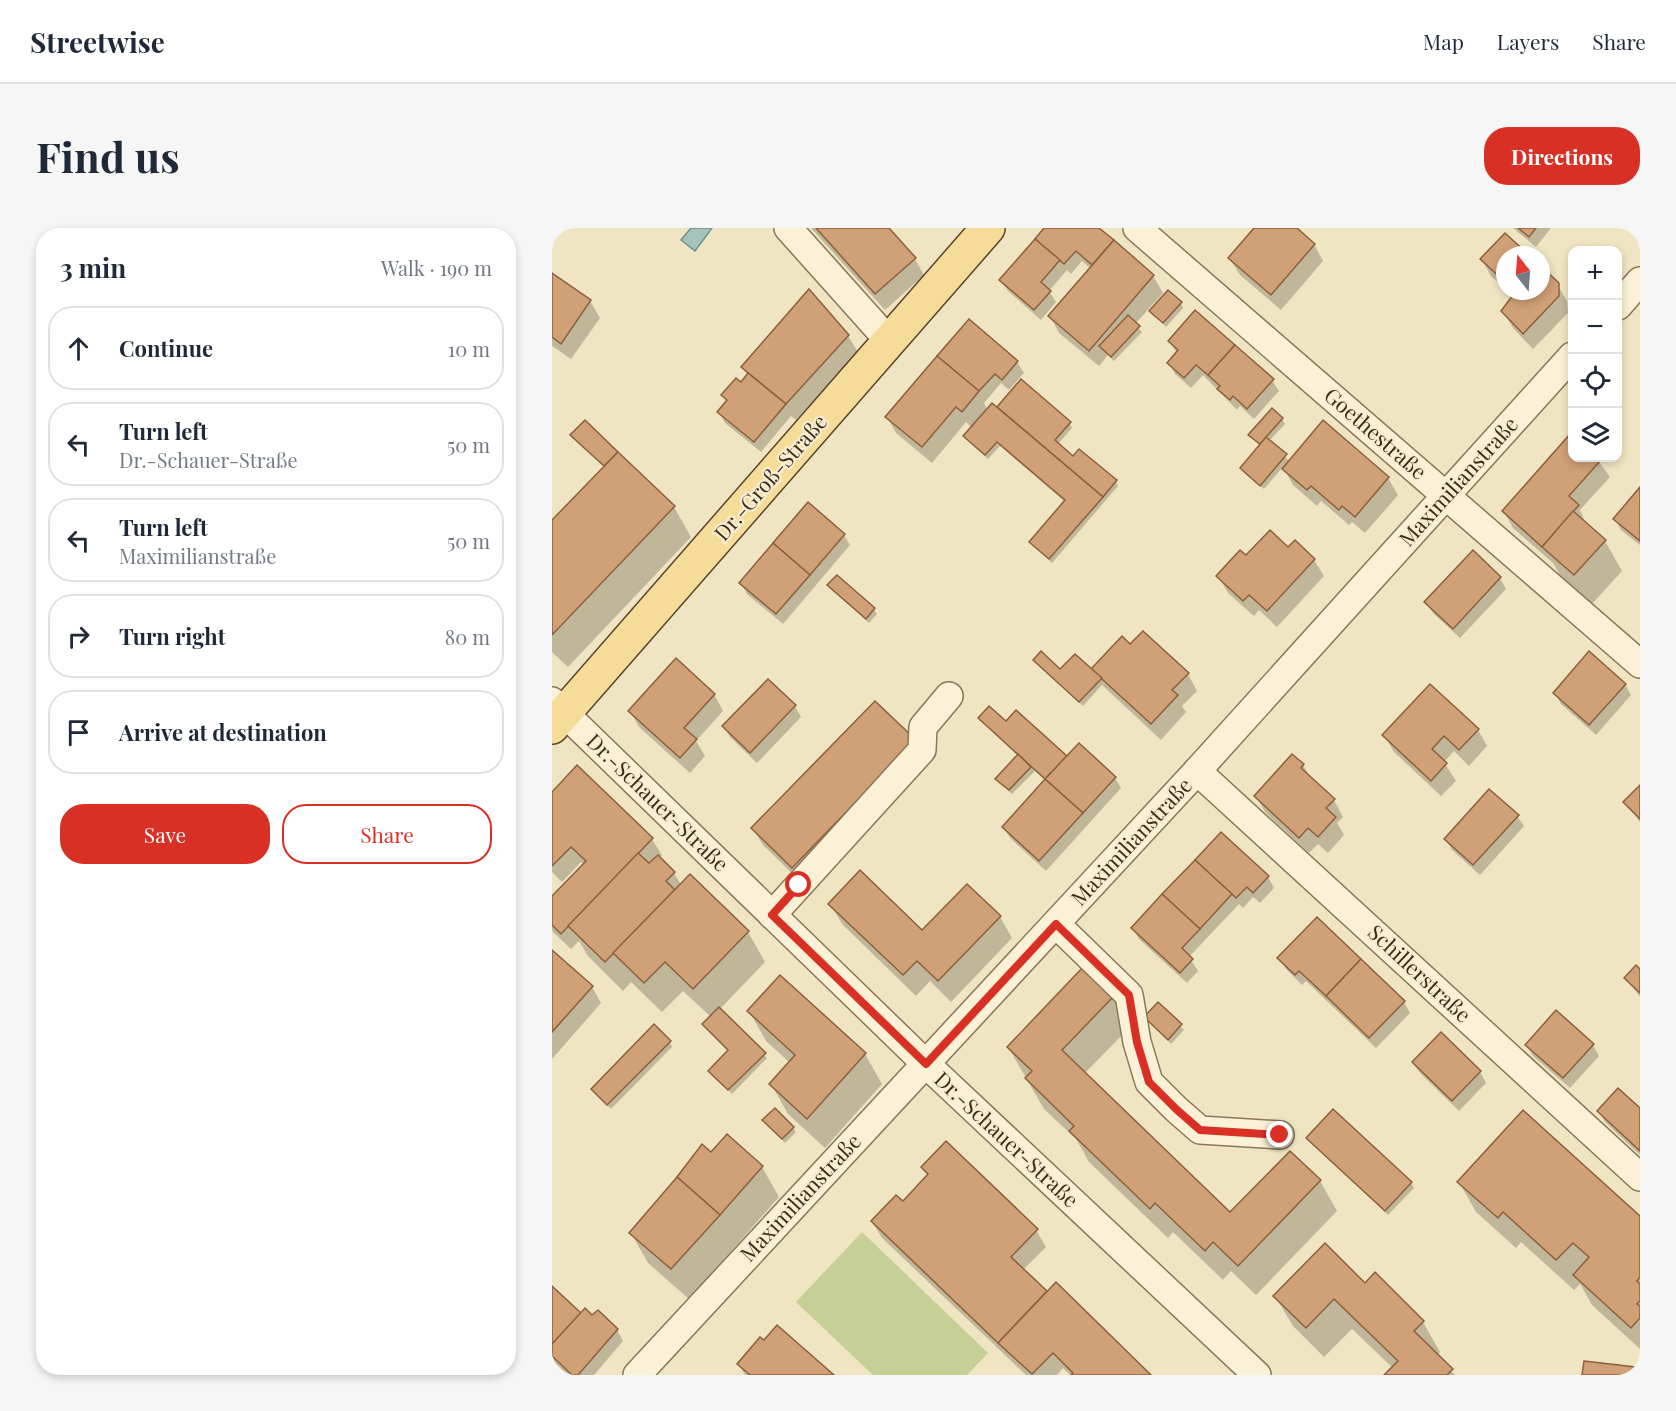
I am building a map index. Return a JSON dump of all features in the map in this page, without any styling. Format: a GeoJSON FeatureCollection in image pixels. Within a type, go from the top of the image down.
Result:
{"type":"FeatureCollection","features":[{"type":"Feature","properties":{"kind":"main road","name":"Dr.-Groß-Straße"},"geometry":{"type":"LineString","coordinates":[[556,714],[890,342],[988,228]]}},
{"type":"Feature","properties":{"kind":"street"},"geometry":{"type":"LineString","coordinates":[[788,228],[890,342]]}},
{"type":"Feature","properties":{"kind":"street","name":"Goethestraße"},"geometry":{"type":"LineString","coordinates":[[1137,228],[1640,663]]}},
{"type":"Feature","properties":{"kind":"street"},"geometry":{"type":"LineString","coordinates":[[1622,301],[1640,281]]}},
{"type":"Feature","properties":{"kind":"street","name":"Maximilianstraße"},"geometry":{"type":"LineString","coordinates":[[637,1375],[1197,771],[1568,360]]}},
{"type":"Feature","properties":{"kind":"street"},"geometry":{"type":"LineString","coordinates":[[772,915],[922,750],[923,727],[949,696]]}},
{"type":"Feature","properties":{"kind":"street","name":"Dr.-Schauer-Straße"},"geometry":{"type":"LineString","coordinates":[[556,714],[772,915],[926,1064],[1257,1375]]}},
{"type":"Feature","properties":{"kind":"street","name":"Schillerstraße"},"geometry":{"type":"LineString","coordinates":[[1197,771],[1640,1177]]}},
{"type":"Feature","properties":{"kind":"street"},"geometry":{"type":"LineString","coordinates":[[1056,924],[1129,995],[1137,1042],[1149,1082],[1176,1109],[1200,1130],[1280,1135]]}},
{"type":"Feature","properties":{"kind":"green space"},"geometry":{"type":"Polygon","coordinates":[[[862,1232],[988,1353],[967,1375],[873,1375],[796,1302],[862,1232]]]}},
{"type":"Feature","properties":{"kind":"water"},"geometry":{"type":"Polygon","coordinates":[[[691,228],[712,228],[695,251],[681,240],[691,228]]]}},
{"type":"Feature","properties":{"kind":"building"},"geometry":{"type":"Polygon","coordinates":[[[816,228],[889,228],[916,258],[875,294],[816,228]]]}},
{"type":"Feature","properties":{"kind":"building"},"geometry":{"type":"Polygon","coordinates":[[[1044,228],[1099,228],[1114,240],[1092,265],[1076,251],[1064,264],[1035,239],[1044,228]]]}},
{"type":"Feature","properties":{"kind":"building"},"geometry":{"type":"Polygon","coordinates":[[[1254,228],[1297,228],[1315,244],[1271,295],[1228,258],[1254,228]]]}},
{"type":"Feature","properties":{"kind":"building"},"geometry":{"type":"Polygon","coordinates":[[[1518,228],[1536,228],[1529,237],[1518,228]]]}},
{"type":"Feature","properties":{"kind":"building"},"geometry":{"type":"Polygon","coordinates":[[[1505,233],[1519,246],[1496,246],[1496,274],[1480,259],[1505,233]]]}},
{"type":"Feature","properties":{"kind":"building"},"geometry":{"type":"Polygon","coordinates":[[[1035,239],[1060,260],[1041,282],[1051,291],[1034,310],[999,280],[1035,239]]]}},
{"type":"Feature","properties":{"kind":"building"},"geometry":{"type":"Polygon","coordinates":[[[1114,240],[1154,275],[1089,351],[1048,316],[1114,240]]]}},
{"type":"Feature","properties":{"kind":"building"},"geometry":{"type":"Polygon","coordinates":[[[552,273],[591,300],[561,344],[552,337],[552,273]]]}},
{"type":"Feature","properties":{"kind":"building"},"geometry":{"type":"Polygon","coordinates":[[[1550,274],[1559,283],[1559,296],[1523,334],[1501,311],[1509,300],[1550,300],[1550,274]]]}},
{"type":"Feature","properties":{"kind":"building"},"geometry":{"type":"Polygon","coordinates":[[[809,289],[849,335],[786,404],[741,367],[809,289]]]}},
{"type":"Feature","properties":{"kind":"building"},"geometry":{"type":"Polygon","coordinates":[[[1168,290],[1182,302],[1163,323],[1149,311],[1168,290]]]}},
{"type":"Feature","properties":{"kind":"building"},"geometry":{"type":"Polygon","coordinates":[[[1195,310],[1235,345],[1208,375],[1196,365],[1184,378],[1167,363],[1178,350],[1168,341],[1195,310]]]}},
{"type":"Feature","properties":{"kind":"building"},"geometry":{"type":"Polygon","coordinates":[[[1128,315],[1140,326],[1111,357],[1099,346],[1128,315]]]}},
{"type":"Feature","properties":{"kind":"building"},"geometry":{"type":"Polygon","coordinates":[[[969,319],[1018,361],[1002,380],[995,374],[979,391],[937,356],[969,319]]]}},
{"type":"Feature","properties":{"kind":"building"},"geometry":{"type":"Polygon","coordinates":[[[1235,345],[1274,379],[1247,409],[1233,396],[1230,400],[1217,389],[1220,386],[1208,375],[1235,345]]]}},
{"type":"Feature","properties":{"kind":"building"},"geometry":{"type":"Polygon","coordinates":[[[937,356],[979,391],[962,412],[956,407],[922,447],[885,417],[937,356]]]}},
{"type":"Feature","properties":{"kind":"building"},"geometry":{"type":"Polygon","coordinates":[[[748,373],[786,404],[754,442],[717,412],[727,400],[721,395],[736,378],[741,382],[748,373]]]}},
{"type":"Feature","properties":{"kind":"building"},"geometry":{"type":"Polygon","coordinates":[[[1021,379],[1071,422],[1055,440],[1073,456],[1079,449],[1117,480],[1103,497],[997,407],[1021,379]]]}},
{"type":"Feature","properties":{"kind":"building"},"geometry":{"type":"Polygon","coordinates":[[[992,403],[1103,497],[1049,559],[1029,542],[1065,500],[997,442],[985,455],[963,436],[992,403]]]}},
{"type":"Feature","properties":{"kind":"building"},"geometry":{"type":"Polygon","coordinates":[[[1272,408],[1283,418],[1260,444],[1248,435],[1272,408]]]}},
{"type":"Feature","properties":{"kind":"building"},"geometry":{"type":"Polygon","coordinates":[[[585,420],[618,452],[604,466],[570,435],[585,420]]]}},
{"type":"Feature","properties":{"kind":"building"},"geometry":{"type":"Polygon","coordinates":[[[1323,420],[1389,477],[1355,517],[1342,506],[1339,510],[1311,486],[1307,490],[1282,469],[1323,420]]]}},
{"type":"Feature","properties":{"kind":"building"},"geometry":{"type":"Polygon","coordinates":[[[1568,436],[1568,462],[1599,462],[1569,496],[1579,505],[1542,547],[1502,511],[1568,436]]]}},
{"type":"Feature","properties":{"kind":"building"},"geometry":{"type":"Polygon","coordinates":[[[1266,437],[1287,454],[1260,486],[1240,468],[1266,437]]]}},
{"type":"Feature","properties":{"kind":"building"},"geometry":{"type":"Polygon","coordinates":[[[618,452],[675,506],[552,635],[552,520],[618,452]]]}},
{"type":"Feature","properties":{"kind":"building"},"geometry":{"type":"Polygon","coordinates":[[[1640,487],[1640,541],[1613,519],[1640,487]]]}},
{"type":"Feature","properties":{"kind":"building"},"geometry":{"type":"Polygon","coordinates":[[[808,502],[845,534],[810,575],[773,543],[808,502]]]}},
{"type":"Feature","properties":{"kind":"building"},"geometry":{"type":"Polygon","coordinates":[[[1573,511],[1606,540],[1574,575],[1542,547],[1573,511]]]}},
{"type":"Feature","properties":{"kind":"building"},"geometry":{"type":"Polygon","coordinates":[[[1270,530],[1288,547],[1295,540],[1315,559],[1267,611],[1249,595],[1243,601],[1216,576],[1240,550],[1246,555],[1270,530]]]}},
{"type":"Feature","properties":{"kind":"building"},"geometry":{"type":"Polygon","coordinates":[[[773,543],[810,575],[776,614],[739,583],[773,543]]]}},
{"type":"Feature","properties":{"kind":"building"},"geometry":{"type":"Polygon","coordinates":[[[1473,550],[1501,577],[1453,629],[1424,602],[1473,550]]]}},
{"type":"Feature","properties":{"kind":"building"},"geometry":{"type":"Polygon","coordinates":[[[837,575],[875,608],[866,619],[827,585],[837,575]]]}},
{"type":"Feature","properties":{"kind":"building"},"geometry":{"type":"Polygon","coordinates":[[[1143,631],[1189,673],[1172,690],[1178,695],[1151,724],[1091,669],[1122,636],[1130,644],[1143,631]]]}},
{"type":"Feature","properties":{"kind":"building"},"geometry":{"type":"Polygon","coordinates":[[[1041,651],[1060,669],[1075,654],[1102,678],[1079,702],[1033,660],[1041,651]]]}},
{"type":"Feature","properties":{"kind":"building"},"geometry":{"type":"Polygon","coordinates":[[[1589,651],[1626,684],[1589,725],[1553,693],[1589,651]]]}},
{"type":"Feature","properties":{"kind":"building"},"geometry":{"type":"Polygon","coordinates":[[[676,658],[715,694],[684,728],[697,739],[680,758],[628,711],[676,658]]]}},
{"type":"Feature","properties":{"kind":"building"},"geometry":{"type":"Polygon","coordinates":[[[768,679],[796,705],[750,753],[722,726],[768,679]]]}},
{"type":"Feature","properties":{"kind":"building"},"geometry":{"type":"Polygon","coordinates":[[[1430,684],[1479,729],[1459,750],[1444,736],[1432,749],[1447,763],[1431,781],[1382,735],[1430,684]]]}},
{"type":"Feature","properties":{"kind":"building"},"geometry":{"type":"Polygon","coordinates":[[[875,701],[916,740],[792,868],[751,828],[875,701]]]}},
{"type":"Feature","properties":{"kind":"building"},"geometry":{"type":"Polygon","coordinates":[[[989,706],[1006,721],[1016,710],[1067,756],[1045,779],[978,718],[989,706]]]}},
{"type":"Feature","properties":{"kind":"building"},"geometry":{"type":"Polygon","coordinates":[[[1079,743],[1116,777],[1083,813],[1045,779],[1079,743]]]}},
{"type":"Feature","properties":{"kind":"building"},"geometry":{"type":"Polygon","coordinates":[[[1018,754],[1031,767],[1009,790],[995,779],[1018,754]]]}},
{"type":"Feature","properties":{"kind":"building"},"geometry":{"type":"Polygon","coordinates":[[[1292,754],[1304,764],[1301,768],[1335,799],[1326,808],[1336,817],[1318,837],[1308,828],[1299,838],[1254,796],[1292,754]]]}},
{"type":"Feature","properties":{"kind":"building"},"geometry":{"type":"Polygon","coordinates":[[[577,765],[653,838],[561,934],[552,925],[552,896],[586,861],[571,847],[552,866],[552,792],[577,765]]]}},
{"type":"Feature","properties":{"kind":"building"},"geometry":{"type":"Polygon","coordinates":[[[1045,779],[1083,813],[1039,861],[1002,827],[1045,779]]]}},
{"type":"Feature","properties":{"kind":"building"},"geometry":{"type":"Polygon","coordinates":[[[1640,785],[1640,819],[1623,802],[1640,785]]]}},
{"type":"Feature","properties":{"kind":"building"},"geometry":{"type":"Polygon","coordinates":[[[1489,789],[1519,815],[1473,865],[1444,839],[1489,789]]]}},
{"type":"Feature","properties":{"kind":"building"},"geometry":{"type":"Polygon","coordinates":[[[1221,832],[1269,876],[1253,893],[1247,887],[1236,898],[1195,860],[1221,832]]]}},
{"type":"Feature","properties":{"kind":"building"},"geometry":{"type":"Polygon","coordinates":[[[638,853],[649,863],[658,855],[675,872],[666,881],[675,890],[605,962],[568,926],[638,853]]]}},
{"type":"Feature","properties":{"kind":"building"},"geometry":{"type":"Polygon","coordinates":[[[1195,860],[1232,894],[1200,929],[1162,894],[1195,860]]]}},
{"type":"Feature","properties":{"kind":"building"},"geometry":{"type":"Polygon","coordinates":[[[860,870],[922,930],[967,884],[1001,916],[938,981],[917,961],[903,975],[828,904],[860,870]]]}},
{"type":"Feature","properties":{"kind":"building"},"geometry":{"type":"Polygon","coordinates":[[[690,874],[749,931],[693,989],[665,962],[644,983],[613,953],[690,874]]]}},
{"type":"Feature","properties":{"kind":"building"},"geometry":{"type":"Polygon","coordinates":[[[1162,894],[1200,929],[1182,948],[1193,959],[1180,973],[1131,928],[1162,894]]]}},
{"type":"Feature","properties":{"kind":"building"},"geometry":{"type":"Polygon","coordinates":[[[1317,917],[1361,959],[1326,996],[1299,971],[1295,975],[1277,958],[1317,917]]]}},
{"type":"Feature","properties":{"kind":"building"},"geometry":{"type":"Polygon","coordinates":[[[552,950],[593,986],[552,1032],[552,950]]]}},
{"type":"Feature","properties":{"kind":"building"},"geometry":{"type":"Polygon","coordinates":[[[1361,959],[1405,1001],[1369,1038],[1326,996],[1361,959]]]}},
{"type":"Feature","properties":{"kind":"building"},"geometry":{"type":"Polygon","coordinates":[[[1636,965],[1640,969],[1640,993],[1624,978],[1636,965]]]}},
{"type":"Feature","properties":{"kind":"building"},"geometry":{"type":"Polygon","coordinates":[[[1084,966],[1114,996],[1062,1050],[1230,1212],[1290,1151],[1321,1180],[1238,1266],[1213,1242],[1205,1251],[1155,1203],[1150,1209],[1069,1131],[1074,1126],[1025,1078],[1032,1071],[1007,1047],[1084,966]]]}},
{"type":"Feature","properties":{"kind":"building"},"geometry":{"type":"Polygon","coordinates":[[[780,975],[866,1053],[807,1119],[769,1084],[795,1055],[747,1011],[780,975]]]}},
{"type":"Feature","properties":{"kind":"building"},"geometry":{"type":"Polygon","coordinates":[[[1158,1002],[1182,1024],[1168,1040],[1144,1017],[1158,1002]]]}},
{"type":"Feature","properties":{"kind":"building"},"geometry":{"type":"Polygon","coordinates":[[[719,1007],[766,1053],[728,1090],[708,1071],[728,1050],[702,1024],[719,1007]]]}},
{"type":"Feature","properties":{"kind":"building"},"geometry":{"type":"Polygon","coordinates":[[[1556,1010],[1594,1044],[1563,1078],[1525,1045],[1556,1010]]]}},
{"type":"Feature","properties":{"kind":"building"},"geometry":{"type":"Polygon","coordinates":[[[654,1024],[671,1041],[607,1105],[591,1089],[654,1024]]]}},
{"type":"Feature","properties":{"kind":"building"},"geometry":{"type":"Polygon","coordinates":[[[1441,1032],[1481,1071],[1452,1101],[1412,1062],[1441,1032]]]}},
{"type":"Feature","properties":{"kind":"building"},"geometry":{"type":"Polygon","coordinates":[[[1618,1088],[1640,1108],[1640,1151],[1597,1111],[1618,1088]]]}},
{"type":"Feature","properties":{"kind":"building"},"geometry":{"type":"Polygon","coordinates":[[[775,1108],[794,1127],[782,1139],[762,1120],[775,1108]]]}},
{"type":"Feature","properties":{"kind":"building"},"geometry":{"type":"Polygon","coordinates":[[[1333,1109],[1412,1182],[1385,1211],[1306,1138],[1333,1109]]]}},
{"type":"Feature","properties":{"kind":"building"},"geometry":{"type":"Polygon","coordinates":[[[1523,1110],[1640,1216],[1640,1277],[1637,1281],[1640,1284],[1640,1301],[1637,1304],[1640,1306],[1640,1318],[1631,1328],[1573,1275],[1589,1257],[1573,1243],[1556,1260],[1503,1212],[1498,1218],[1457,1182],[1523,1110]]]}},
{"type":"Feature","properties":{"kind":"building"},"geometry":{"type":"Polygon","coordinates":[[[727,1134],[763,1166],[720,1215],[677,1177],[702,1144],[711,1152],[727,1134]]]}},
{"type":"Feature","properties":{"kind":"building"},"geometry":{"type":"Polygon","coordinates":[[[946,1141],[1038,1229],[1011,1257],[1047,1291],[998,1343],[871,1221],[896,1195],[903,1201],[928,1174],[921,1167],[946,1141]]]}},
{"type":"Feature","properties":{"kind":"building"},"geometry":{"type":"Polygon","coordinates":[[[677,1177],[720,1215],[671,1269],[629,1233],[677,1177]]]}},
{"type":"Feature","properties":{"kind":"building"},"geometry":{"type":"Polygon","coordinates":[[[1325,1243],[1365,1283],[1375,1272],[1424,1321],[1414,1331],[1453,1369],[1447,1375],[1384,1375],[1398,1361],[1334,1299],[1306,1328],[1273,1296],[1325,1243]]]}},
{"type":"Feature","properties":{"kind":"building"},"geometry":{"type":"Polygon","coordinates":[[[1056,1282],[1151,1375],[1071,1375],[1073,1373],[1053,1353],[1032,1374],[998,1343],[1056,1282]]]}},
{"type":"Feature","properties":{"kind":"building"},"geometry":{"type":"Polygon","coordinates":[[[552,1286],[581,1313],[552,1344],[552,1286]]]}},
{"type":"Feature","properties":{"kind":"building"},"geometry":{"type":"Polygon","coordinates":[[[585,1308],[592,1315],[598,1310],[618,1329],[578,1375],[572,1375],[552,1356],[552,1344],[585,1308]]]}},
{"type":"Feature","properties":{"kind":"building"},"geometry":{"type":"Polygon","coordinates":[[[777,1325],[834,1375],[750,1375],[737,1364],[760,1337],[764,1340],[777,1325]]]}},
{"type":"Feature","properties":{"kind":"building"},"geometry":{"type":"Polygon","coordinates":[[[1584,1361],[1635,1367],[1634,1375],[1582,1375],[1584,1361]]]}},
{"type":"Feature","properties":{"kind":"route"},"geometry":{"type":"LineString","coordinates":[[799,885],[772,915],[926,1064],[1056,924],[1129,995],[1137,1042],[1149,1082],[1176,1109],[1200,1130],[1280,1135]]}}]}
